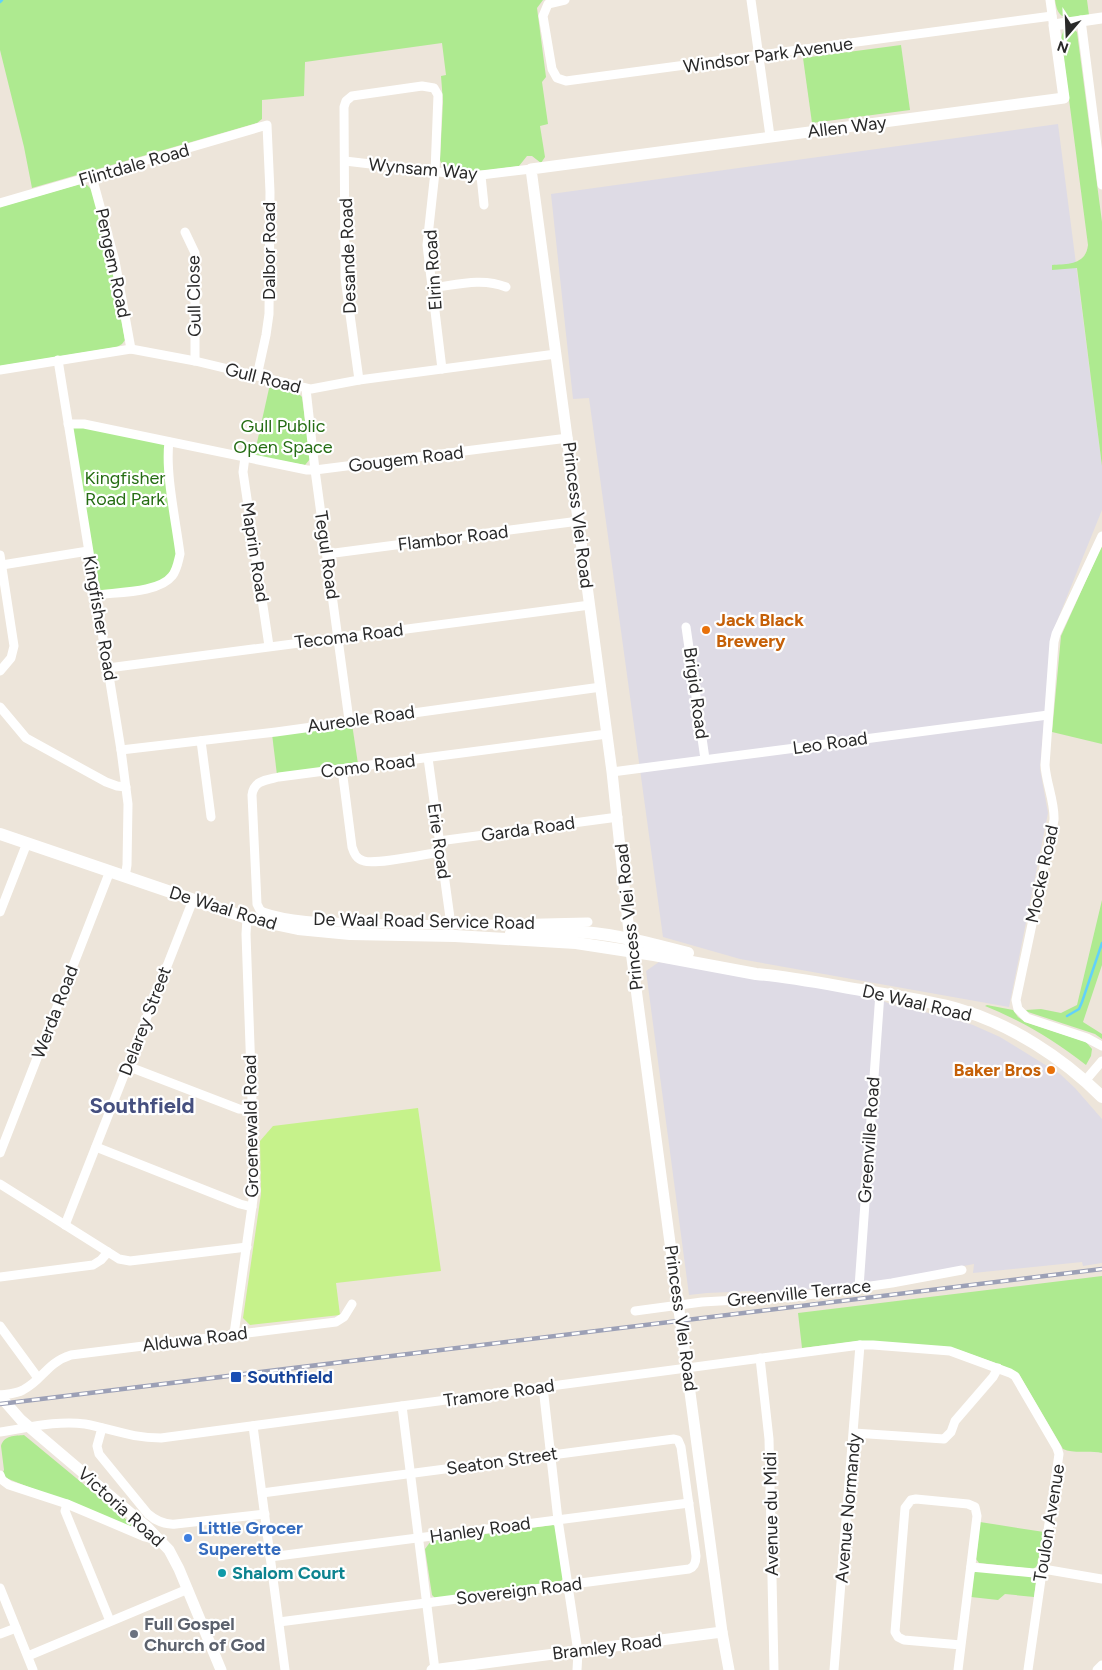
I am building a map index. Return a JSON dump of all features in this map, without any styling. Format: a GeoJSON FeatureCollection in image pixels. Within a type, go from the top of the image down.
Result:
{"type":"FeatureCollection","features":[{"type":"Feature","properties":{"kind":"main road","name":"De Waal Road"},"geometry":{"type":"LineString","coordinates":[[0,834],[247,918],[323,932],[453,931],[576,943],[631,945],[746,967],[768,974],[950,1007],[988,1020],[1040,1047],[1085,1081],[1102,1097]]}},
{"type":"Feature","properties":{"kind":"street","name":"Windsor Park Avenue"},"geometry":{"type":"LineString","coordinates":[[565,0],[551,2],[543,16],[552,69],[554,74],[566,81],[1053,20]]}},
{"type":"Feature","properties":{"kind":"street"},"geometry":{"type":"LineString","coordinates":[[751,0],[770,136]]}},
{"type":"Feature","properties":{"kind":"street","name":"Allen Way"},"geometry":{"type":"LineString","coordinates":[[531,169],[1064,98],[1050,0]]}},
{"type":"Feature","properties":{"kind":"street"},"geometry":{"type":"LineString","coordinates":[[1053,20],[1102,18]]}},
{"type":"Feature","properties":{"kind":"street"},"geometry":{"type":"LineString","coordinates":[[1081,20],[1102,185]]}},
{"type":"Feature","properties":{"kind":"street","name":"Desande Road"},"geometry":{"type":"LineString","coordinates":[[358,380],[346,288],[344,107],[346,101],[352,96],[422,86],[434,88],[438,95],[435,172]]}},
{"type":"Feature","properties":{"kind":"street","name":"Flintdale Road"},"geometry":{"type":"LineString","coordinates":[[0,203],[267,125]]}},
{"type":"Feature","properties":{"kind":"street","name":"Dalbor Road"},"geometry":{"type":"LineString","coordinates":[[257,376],[269,314],[270,192],[267,125]]}},
{"type":"Feature","properties":{"kind":"street","name":"Wynsam Way"},"geometry":{"type":"LineString","coordinates":[[345,161],[481,176],[531,169]]}},
{"type":"Feature","properties":{"kind":"street","name":"Princess Vlei Road"},"geometry":{"type":"LineString","coordinates":[[531,169],[618,817],[631,945],[728,1668]]}},
{"type":"Feature","properties":{"kind":"street","name":"Elrin Road"},"geometry":{"type":"LineString","coordinates":[[435,172],[427,245],[442,369]]}},
{"type":"Feature","properties":{"kind":"street"},"geometry":{"type":"LineString","coordinates":[[481,176],[484,205]]}},
{"type":"Feature","properties":{"kind":"street","name":"Pengem Road"},"geometry":{"type":"LineString","coordinates":[[92,177],[115,261],[131,349]]}},
{"type":"Feature","properties":{"kind":"street","name":"Gull Close"},"geometry":{"type":"LineString","coordinates":[[185,232],[195,253],[195,361]]}},
{"type":"Feature","properties":{"kind":"street"},"geometry":{"type":"LineString","coordinates":[[432,288],[490,282],[506,287]]}},
{"type":"Feature","properties":{"kind":"street","name":"Gull Road"},"geometry":{"type":"LineString","coordinates":[[0,370],[131,349],[195,361],[306,389],[358,380],[556,354]]}},
{"type":"Feature","properties":{"kind":"street","name":"Kingfisher Road"},"geometry":{"type":"LineString","coordinates":[[58,360],[126,787],[128,804],[128,865],[125,876]]}},
{"type":"Feature","properties":{"kind":"street","name":"Tegul Road"},"geometry":{"type":"LineString","coordinates":[[306,389],[315,470],[350,720]]}},
{"type":"Feature","properties":{"kind":"street","name":"Gougem Road"},"geometry":{"type":"LineString","coordinates":[[68,424],[84,424],[315,470],[568,438]]}},
{"type":"Feature","properties":{"kind":"street"},"geometry":{"type":"LineString","coordinates":[[96,595],[153,588],[163,584],[171,577],[177,566],[180,554],[169,473],[169,442]]}},
{"type":"Feature","properties":{"kind":"street","name":"Maprin Road"},"geometry":{"type":"LineString","coordinates":[[245,457],[243,472],[269,646]]}},
{"type":"Feature","properties":{"kind":"street","name":"Flambor Road"},"geometry":{"type":"LineString","coordinates":[[327,554],[579,521]]}},
{"type":"Feature","properties":{"kind":"street","name":"Mocke Road"},"geometry":{"type":"LineString","coordinates":[[1102,536],[1056,634],[1045,765],[1054,820],[1034,908],[1016,1004],[1021,1014],[1026,1018],[1087,1038],[1102,1046]]}},
{"type":"Feature","properties":{"kind":"street"},"geometry":{"type":"LineString","coordinates":[[0,671],[11,658],[14,646],[1,560],[88,551]]}},
{"type":"Feature","properties":{"kind":"street","name":"Tecoma Road"},"geometry":{"type":"LineString","coordinates":[[108,668],[590,604]]}},
{"type":"Feature","properties":{"kind":"street","name":"Brigid Road"},"geometry":{"type":"LineString","coordinates":[[686,627],[705,759]]}},
{"type":"Feature","properties":{"kind":"street","name":"Aureole Road"},"geometry":{"type":"LineString","coordinates":[[121,750],[601,687]]}},
{"type":"Feature","properties":{"kind":"street"},"geometry":{"type":"LineString","coordinates":[[0,707],[26,738],[106,782],[126,787]]}},
{"type":"Feature","properties":{"kind":"street","name":"Leo Road"},"geometry":{"type":"LineString","coordinates":[[612,772],[1048,715]]}},
{"type":"Feature","properties":{"kind":"street","name":"Como Road"},"geometry":{"type":"LineString","coordinates":[[260,910],[257,904],[252,805],[253,790],[256,785],[265,780],[607,734]]}},
{"type":"Feature","properties":{"kind":"street"},"geometry":{"type":"LineString","coordinates":[[201,741],[211,817]]}},
{"type":"Feature","properties":{"kind":"street","name":"Erie Road"},"geometry":{"type":"LineString","coordinates":[[428,758],[453,931]]}},
{"type":"Feature","properties":{"kind":"street"},"geometry":{"type":"LineString","coordinates":[[342,769],[352,847],[358,858],[366,862],[374,862],[441,852]]}},
{"type":"Feature","properties":{"kind":"street","name":"Garda Road"},"geometry":{"type":"LineString","coordinates":[[439,841],[618,817]]}},
{"type":"Feature","properties":{"kind":"street"},"geometry":{"type":"LineString","coordinates":[[0,912],[27,843]]}},
{"type":"Feature","properties":{"kind":"street","name":"Werda Road"},"geometry":{"type":"LineString","coordinates":[[0,1153],[110,871]]}},
{"type":"Feature","properties":{"kind":"street","name":"Delarey Street"},"geometry":{"type":"LineString","coordinates":[[65,1226],[193,900]]}},
{"type":"Feature","properties":{"kind":"street","name":"De Waal Road Service Road"},"geometry":{"type":"LineString","coordinates":[[260,910],[281,916],[326,922],[453,931],[588,922]]}},
{"type":"Feature","properties":{"kind":"street","name":"Groenewald Road"},"geometry":{"type":"LineString","coordinates":[[234,1334],[255,1184],[246,942],[247,918]]}},
{"type":"Feature","properties":{"kind":"street","name":"Greenville Road"},"geometry":{"type":"LineString","coordinates":[[859,1287],[880,993]]}},
{"type":"Feature","properties":{"kind":"street"},"geometry":{"type":"LineString","coordinates":[[1085,1081],[1102,1060]]}},
{"type":"Feature","properties":{"kind":"street"},"geometry":{"type":"LineString","coordinates":[[127,1066],[239,1109],[253,1110]]}},
{"type":"Feature","properties":{"kind":"street"},"geometry":{"type":"LineString","coordinates":[[96,1147],[240,1204],[252,1207]]}},
{"type":"Feature","properties":{"kind":"street"},"geometry":{"type":"LineString","coordinates":[[0,1184],[65,1226],[123,1260],[130,1261],[247,1248]]}},
{"type":"Feature","properties":{"kind":"street"},"geometry":{"type":"LineString","coordinates":[[0,1277],[94,1265],[108,1252]]}},
{"type":"Feature","properties":{"kind":"street","name":"Greenville Terrace"},"geometry":{"type":"LineString","coordinates":[[635,1311],[702,1302],[793,1297],[892,1283],[962,1270]]}},
{"type":"Feature","properties":{"kind":"street","name":"Alduwa Road"},"geometry":{"type":"LineString","coordinates":[[0,1395],[13,1394],[24,1390],[51,1365],[72,1355],[336,1322],[344,1316],[352,1304]]}},
{"type":"Feature","properties":{"kind":"street"},"geometry":{"type":"LineString","coordinates":[[0,1326],[30,1370],[38,1378]]}},
{"type":"Feature","properties":{"kind":"street","name":"Tramore Road"},"geometry":{"type":"LineString","coordinates":[[0,1432],[68,1423],[84,1424],[135,1437],[161,1438],[860,1345],[945,1350],[998,1368]]}},
{"type":"Feature","properties":{"kind":"street","name":"Avenue Normandy"},"geometry":{"type":"LineString","coordinates":[[834,1670],[860,1345]]}},
{"type":"Feature","properties":{"kind":"street","name":"Avenue du Midi"},"geometry":{"type":"LineString","coordinates":[[760,1358],[769,1439],[774,1670]]}},
{"type":"Feature","properties":{"kind":"street"},"geometry":{"type":"LineString","coordinates":[[854,1433],[944,1438],[951,1432],[955,1421],[993,1377],[998,1368]]}},
{"type":"Feature","properties":{"kind":"street","name":"Toulon Avenue"},"geometry":{"type":"LineString","coordinates":[[998,1368],[1013,1374],[1017,1379],[1059,1452],[1028,1670]]}},
{"type":"Feature","properties":{"kind":"street"},"geometry":{"type":"LineString","coordinates":[[543,1387],[558,1520],[578,1652],[577,1670]]}},
{"type":"Feature","properties":{"kind":"street","name":"Victoria Road"},"geometry":{"type":"LineString","coordinates":[[0,1395],[21,1420],[161,1541],[175,1560],[221,1670]]}},
{"type":"Feature","properties":{"kind":"street"},"geometry":{"type":"LineString","coordinates":[[402,1406],[428,1603],[434,1670]]}},
{"type":"Feature","properties":{"kind":"street"},"geometry":{"type":"LineString","coordinates":[[253,1426],[285,1670]]}},
{"type":"Feature","properties":{"kind":"street"},"geometry":{"type":"LineString","coordinates":[[102,1428],[98,1446],[100,1454],[148,1514],[157,1521],[172,1524],[265,1514]]}},
{"type":"Feature","properties":{"kind":"street","name":"Seaton Street"},"geometry":{"type":"LineString","coordinates":[[262,1493],[674,1439],[678,1440],[681,1447],[689,1503]]}},
{"type":"Feature","properties":{"kind":"street"},"geometry":{"type":"LineString","coordinates":[[0,1475],[4,1482],[9,1485],[67,1504],[161,1541]]}},
{"type":"Feature","properties":{"kind":"street"},"geometry":{"type":"LineString","coordinates":[[958,1670],[978,1516],[975,1507],[968,1504],[916,1499],[908,1502],[905,1508],[895,1632],[898,1637],[904,1640],[961,1645]]}},
{"type":"Feature","properties":{"kind":"street","name":"Hanley Road"},"geometry":{"type":"LineString","coordinates":[[270,1557],[689,1503]]}},
{"type":"Feature","properties":{"kind":"street","name":"Sovereign Road"},"geometry":{"type":"LineString","coordinates":[[279,1622],[692,1568],[695,1565],[696,1556],[689,1503]]}},
{"type":"Feature","properties":{"kind":"street"},"geometry":{"type":"LineString","coordinates":[[67,1504],[65,1511],[110,1620]]}},
{"type":"Feature","properties":{"kind":"street"},"geometry":{"type":"LineString","coordinates":[[971,1566],[1034,1573],[1049,1570],[1102,1578]]}},
{"type":"Feature","properties":{"kind":"street"},"geometry":{"type":"LineString","coordinates":[[0,1588],[34,1670]]}},
{"type":"Feature","properties":{"kind":"street"},"geometry":{"type":"LineString","coordinates":[[28,1656],[110,1620],[188,1589]]}},
{"type":"Feature","properties":{"kind":"street"},"geometry":{"type":"LineString","coordinates":[[0,1634],[16,1628]]}},
{"type":"Feature","properties":{"kind":"street","name":"Bramley Road"},"geometry":{"type":"LineString","coordinates":[[434,1670],[722,1632]]}},
{"type":"Feature","properties":{"kind":"street"},"geometry":{"type":"LineString","coordinates":[[1097,1670],[1102,1665]]}},
{"type":"Feature","properties":{"kind":"shaded area"},"geometry":{"type":"Polygon","coordinates":[[[1058,124],[1102,466],[1102,510],[1051,636],[1040,769],[1048,813],[1009,1007],[740,959],[663,937],[589,398],[573,399],[551,194],[1058,124]]]}},
{"type":"Feature","properties":{"kind":"shaded area"},"geometry":{"type":"Polygon","coordinates":[[[659,962],[868,995],[893,1005],[947,1017],[973,1025],[1000,1037],[1060,1074],[1102,1119],[1102,1263],[1083,1266],[1082,1262],[973,1273],[974,1264],[894,1279],[762,1295],[753,1291],[689,1295],[646,971],[659,962]]]}},
{"type":"Feature","properties":{"kind":"green space"},"geometry":{"type":"Polygon","coordinates":[[[0,0],[543,0],[537,8],[546,77],[542,82],[548,124],[540,126],[545,157],[541,163],[532,156],[527,156],[519,166],[488,170],[463,171],[444,166],[440,160],[443,102],[441,76],[446,75],[442,43],[305,62],[304,96],[262,100],[262,119],[257,123],[32,188],[0,50],[0,0]]]}},
{"type":"Feature","properties":{"kind":"green space"},"geometry":{"type":"Polygon","coordinates":[[[1055,0],[1087,0],[1089,15],[1062,16],[1059,13],[1055,0]]]}},
{"type":"Feature","properties":{"kind":"green space"},"geometry":{"type":"Polygon","coordinates":[[[1071,27],[1077,32],[1102,222],[1102,466],[1077,268],[1052,270],[1052,265],[1069,264],[1080,260],[1084,256],[1088,245],[1061,38],[1064,29],[1071,27]]]}},
{"type":"Feature","properties":{"kind":"green space"},"geometry":{"type":"Polygon","coordinates":[[[901,45],[910,110],[812,123],[803,58],[901,45]]]}},
{"type":"Feature","properties":{"kind":"green space"},"geometry":{"type":"Polygon","coordinates":[[[80,184],[87,185],[92,190],[109,250],[125,340],[117,347],[0,366],[0,207],[80,184]]]}},
{"type":"Feature","properties":{"kind":"green space","name":"Gull Public Open Space"},"geometry":{"type":"Polygon","coordinates":[[[270,384],[295,390],[302,397],[310,459],[305,465],[254,456],[270,384]]]}},
{"type":"Feature","properties":{"kind":"green space","name":"Kingfisher Road Park"},"geometry":{"type":"Polygon","coordinates":[[[68,424],[169,442],[180,554],[163,584],[96,595],[68,424]]]}},
{"type":"Feature","properties":{"kind":"green space"},"geometry":{"type":"Polygon","coordinates":[[[1102,545],[1102,744],[1052,732],[1061,636],[1102,545]]]}},
{"type":"Feature","properties":{"kind":"green space"},"geometry":{"type":"Polygon","coordinates":[[[352,724],[358,764],[277,775],[272,734],[352,724]]]}},
{"type":"Feature","properties":{"kind":"green space"},"geometry":{"type":"Polygon","coordinates":[[[1102,900],[1102,965],[1083,1022],[1102,1034],[1102,1039],[1095,1034],[1026,1010],[1041,1009],[1061,1013],[1077,1005],[1102,900]]]}},
{"type":"Feature","properties":{"kind":"green space"},"geometry":{"type":"Polygon","coordinates":[[[985,1006],[1013,1010],[1025,1022],[1086,1042],[1092,1049],[1091,1056],[1086,1065],[1062,1047],[1012,1018],[985,1006]]]}},
{"type":"Feature","properties":{"kind":"green space"},"geometry":{"type":"Polygon","coordinates":[[[418,1108],[441,1271],[336,1283],[340,1315],[250,1325],[243,1318],[261,1194],[260,1141],[273,1126],[418,1108]]]}},
{"type":"Feature","properties":{"kind":"green space"},"geometry":{"type":"Polygon","coordinates":[[[1102,1276],[1102,1453],[1063,1449],[1019,1374],[1001,1365],[959,1350],[859,1341],[802,1348],[798,1313],[1102,1276]]]}},
{"type":"Feature","properties":{"kind":"green space"},"geometry":{"type":"Polygon","coordinates":[[[24,1435],[133,1526],[129,1527],[6,1478],[3,1472],[2,1442],[10,1437],[24,1435]]]}},
{"type":"Feature","properties":{"kind":"green space"},"geometry":{"type":"Polygon","coordinates":[[[980,1522],[1044,1532],[1037,1566],[1033,1569],[979,1563],[976,1559],[980,1522]]]}},
{"type":"Feature","properties":{"kind":"green space"},"geometry":{"type":"Polygon","coordinates":[[[555,1526],[563,1579],[559,1583],[435,1598],[432,1595],[425,1549],[431,1541],[555,1526]]]}},
{"type":"Feature","properties":{"kind":"green space"},"geometry":{"type":"Polygon","coordinates":[[[976,1571],[1032,1576],[1036,1582],[1034,1597],[1005,1594],[998,1600],[971,1597],[974,1573],[976,1571]]]}},
{"type":"Feature","properties":{"kind":"waterway"},"geometry":{"type":"LineString","coordinates":[[1067,1016],[1079,1009],[1102,943]]}},
{"type":"Feature","properties":{"kind":"railway"},"geometry":{"type":"LineString","coordinates":[[0,1404],[1102,1269]]}},
{"type":"Feature","properties":{"kind":"place","name":"Jack Black Brewery"},"geometry":{"type":"Point","coordinates":[706,630]}},
{"type":"Feature","properties":{"kind":"place","name":"Baker Bros"},"geometry":{"type":"Point","coordinates":[1051,1070]}},
{"type":"Feature","properties":{"kind":"place","name":"Southfield"},"geometry":{"type":"Point","coordinates":[236,1377]}},
{"type":"Feature","properties":{"kind":"place","name":"Little Grocer Superette"},"geometry":{"type":"Point","coordinates":[188,1538]}},
{"type":"Feature","properties":{"kind":"place","name":"Shalom Court"},"geometry":{"type":"Point","coordinates":[222,1573]}},
{"type":"Feature","properties":{"kind":"place","name":"Full Gospel Church of God"},"geometry":{"type":"Point","coordinates":[134,1634]}},
{"type":"Feature","properties":{"kind":"district","name":"Southfield"},"geometry":{"type":"Point","coordinates":[142,1105]}}]}
